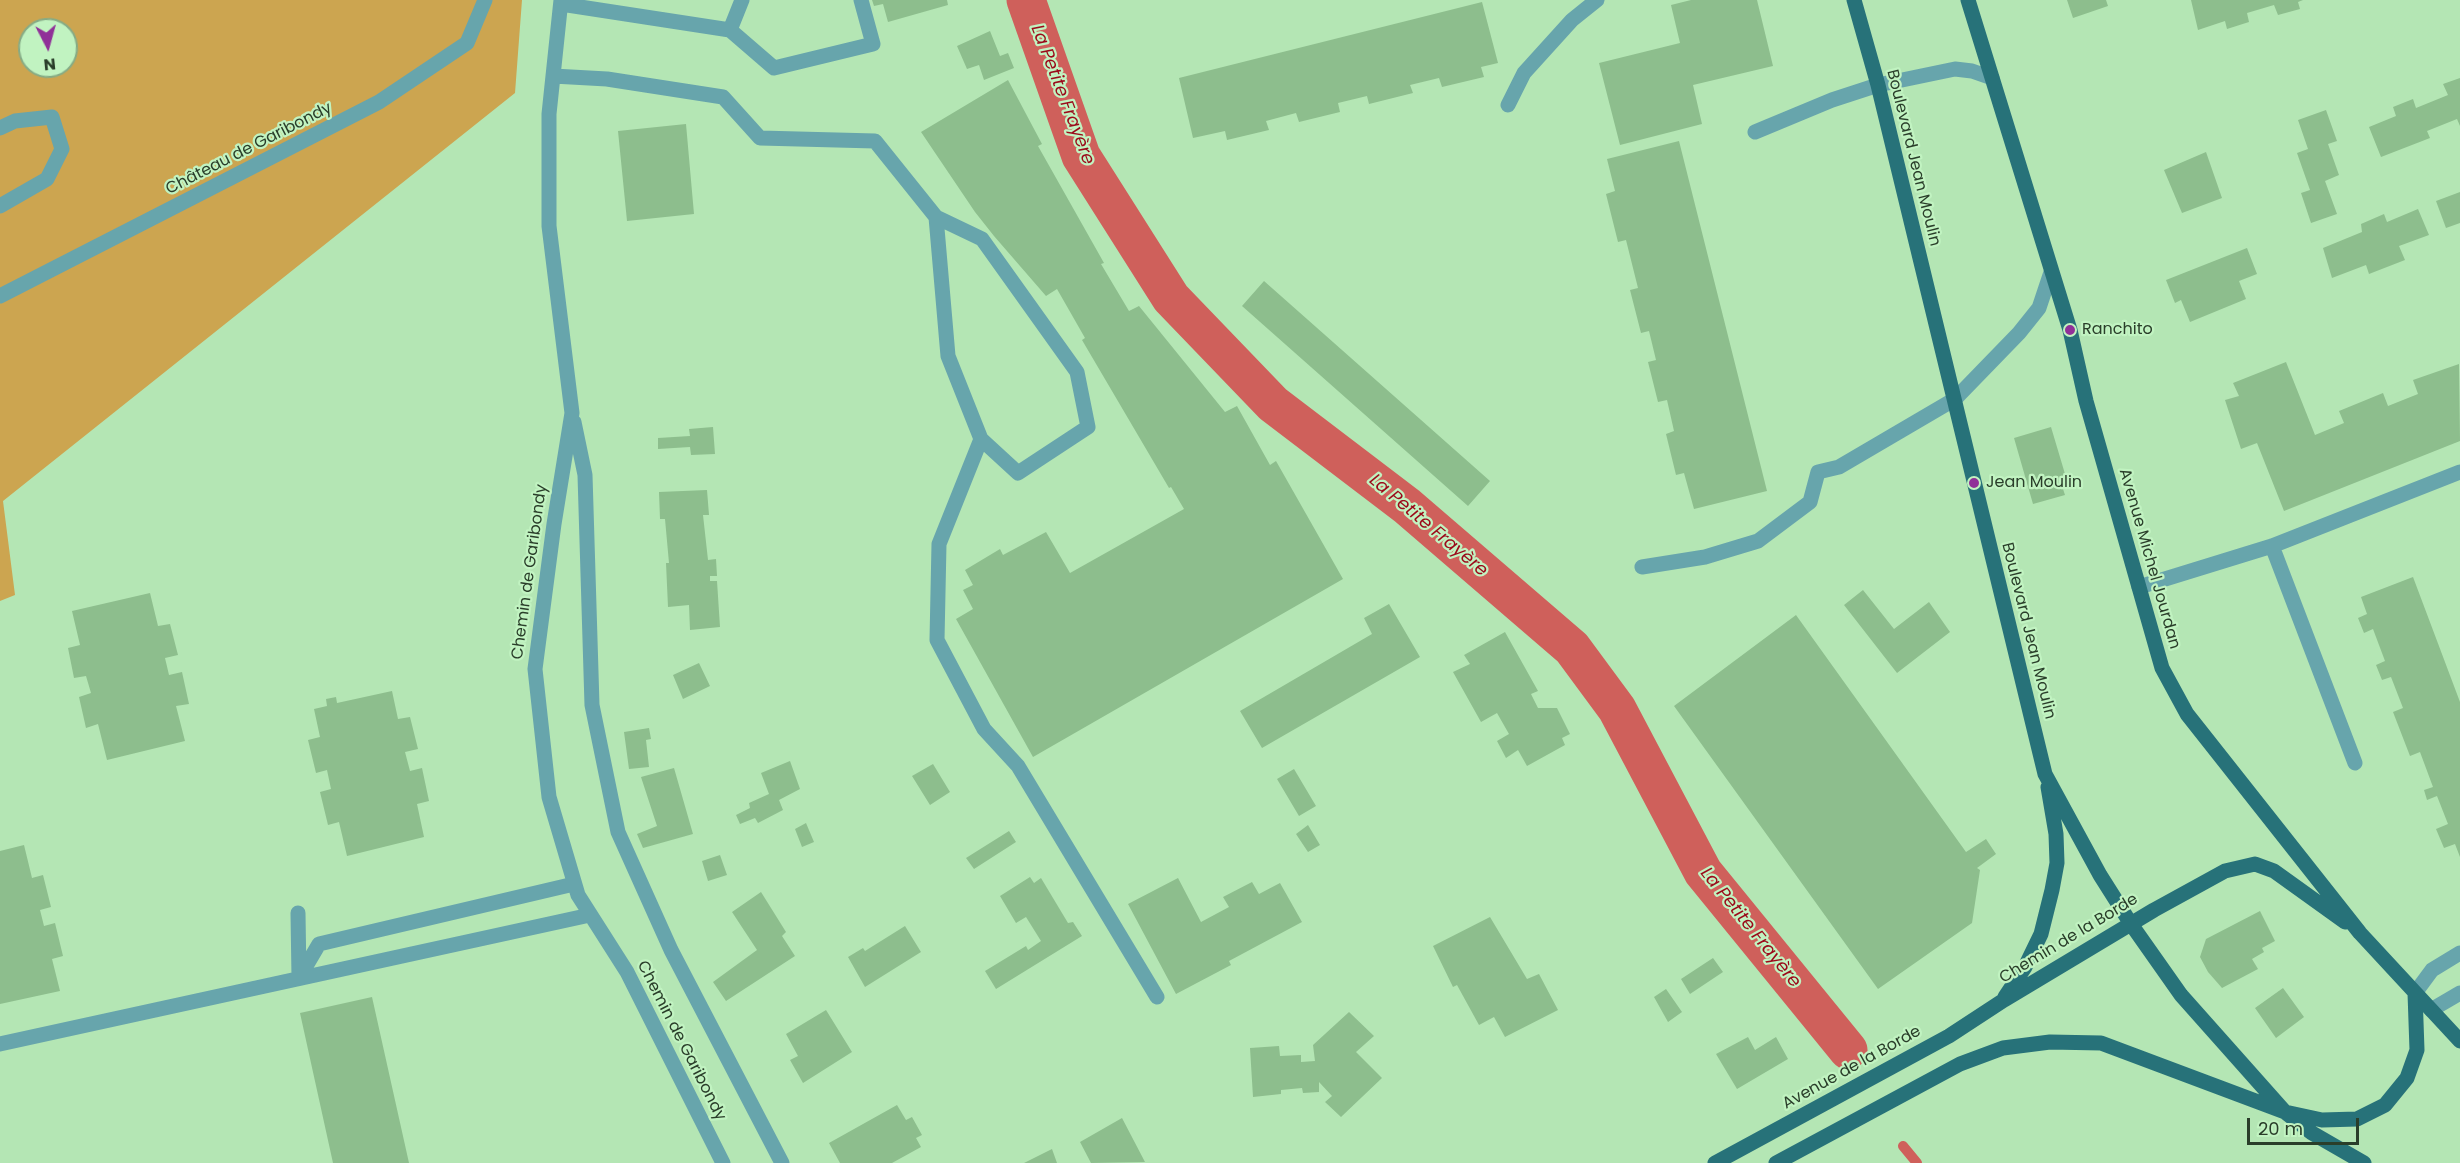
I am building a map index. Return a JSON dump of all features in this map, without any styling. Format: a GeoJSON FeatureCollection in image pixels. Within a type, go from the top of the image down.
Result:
{"type":"FeatureCollection","features":[{"type":"Feature","properties":{"kind":"main road","name":"Boulevard Jean Moulin"},"geometry":{"type":"LineString","coordinates":[[1854,0],[1878,85],[2045,774],[2100,875],[2181,995],[2285,1112],[2312,1133],[2364,1163]]}},
{"type":"Feature","properties":{"kind":"main road","name":"Avenue Michel Jourdan"},"geometry":{"type":"LineString","coordinates":[[1968,0],[2070,330],[2086,401],[2162,668],[2187,714],[2360,933],[2460,1041]]}},
{"type":"Feature","properties":{"kind":"main road","name":"Chemin de la Borde"},"geometry":{"type":"LineString","coordinates":[[2004,1000],[2025,967],[2041,934],[2057,863],[2056,834],[2045,774]]}},
{"type":"Feature","properties":{"kind":"main road","name":"Chemin de la Borde"},"geometry":{"type":"LineString","coordinates":[[2004,1000],[2224,871],[2255,864],[2274,871],[2360,933]]}},
{"type":"Feature","properties":{"kind":"main road"},"geometry":{"type":"LineString","coordinates":[[1776,1163],[1960,1064],[2003,1048],[2050,1042],[2101,1043],[2285,1112],[2322,1120],[2357,1119],[2385,1105],[2407,1078],[2417,1050],[2415,993]]}},
{"type":"Feature","properties":{"kind":"main road","name":"Avenue de la Borde"},"geometry":{"type":"LineString","coordinates":[[1715,1163],[1949,1036],[2004,1000]]}},
{"type":"Feature","properties":{"kind":"street","name":"Château de Garibondy"},"geometry":{"type":"LineString","coordinates":[[0,296],[379,102],[467,43],[485,0]]}},
{"type":"Feature","properties":{"kind":"street"},"geometry":{"type":"LineString","coordinates":[[730,30],[742,0]]}},
{"type":"Feature","properties":{"kind":"street"},"geometry":{"type":"LineString","coordinates":[[561,2],[730,30],[774,68],[873,45],[861,0]]}},
{"type":"Feature","properties":{"kind":"street"},"geometry":{"type":"LineString","coordinates":[[1508,105],[1524,73],[1572,20],[1597,0]]}},
{"type":"Feature","properties":{"kind":"street","name":"Chemin de Garibondy"},"geometry":{"type":"LineString","coordinates":[[561,2],[549,114],[549,226],[572,413],[585,475],[592,705],[618,832],[671,950],[782,1163]]}},
{"type":"Feature","properties":{"kind":"street"},"geometry":{"type":"LineString","coordinates":[[1755,132],[1832,100],[1878,85],[1955,69],[1972,71],[1992,78]]}},
{"type":"Feature","properties":{"kind":"street"},"geometry":{"type":"LineString","coordinates":[[553,76],[607,79],[723,97],[760,138],[875,141],[936,217],[982,239],[1077,372],[1088,427],[1018,473],[981,439],[948,356],[936,217]]}},
{"type":"Feature","properties":{"kind":"street"},"geometry":{"type":"LineString","coordinates":[[0,128],[15,121],[52,117],[62,149],[46,179],[0,206]]}},
{"type":"Feature","properties":{"kind":"street"},"geometry":{"type":"LineString","coordinates":[[1642,567],[1705,557],[1758,541],[1810,502],[1818,472],[1839,466],[1955,399],[2019,333],[2039,308],[2051,272]]}},
{"type":"Feature","properties":{"kind":"street","name":"Chemin de Garibondy"},"geometry":{"type":"LineString","coordinates":[[572,413],[554,524],[535,669],[549,797],[578,895],[627,972],[723,1163]]}},
{"type":"Feature","properties":{"kind":"street"},"geometry":{"type":"LineString","coordinates":[[981,439],[939,544],[937,640],[984,729],[1018,766],[1157,998]]}},
{"type":"Feature","properties":{"kind":"street"},"geometry":{"type":"LineString","coordinates":[[2139,587],[2272,546],[2460,472]]}},
{"type":"Feature","properties":{"kind":"street"},"geometry":{"type":"LineString","coordinates":[[2272,546],[2355,764]]}},
{"type":"Feature","properties":{"kind":"street"},"geometry":{"type":"LineString","coordinates":[[300,978],[319,944],[574,884]]}},
{"type":"Feature","properties":{"kind":"street"},"geometry":{"type":"LineString","coordinates":[[298,914],[300,978]]}},
{"type":"Feature","properties":{"kind":"street"},"geometry":{"type":"LineString","coordinates":[[0,1044],[591,915]]}},
{"type":"Feature","properties":{"kind":"street"},"geometry":{"type":"LineString","coordinates":[[2415,993],[2432,970],[2460,954]]}},
{"type":"Feature","properties":{"kind":"street"},"geometry":{"type":"LineString","coordinates":[[2431,1010],[2459,994]]}},
{"type":"Feature","properties":{"kind":"shaded area"},"geometry":{"type":"Polygon","coordinates":[[[0,0],[522,0],[515,93],[3,501],[15,595],[0,601],[0,0]]]}},
{"type":"Feature","properties":{"kind":"building"},"geometry":{"type":"Polygon","coordinates":[[[872,0],[947,0],[948,5],[888,22],[883,4],[874,6],[872,0]]]}},
{"type":"Feature","properties":{"kind":"building"},"geometry":{"type":"Polygon","coordinates":[[[1691,0],[1757,0],[1773,66],[1693,85],[1702,124],[1620,145],[1599,63],[1680,43],[1671,5],[1691,0]]]}},
{"type":"Feature","properties":{"kind":"building"},"geometry":{"type":"Polygon","coordinates":[[[2067,0],[2106,0],[2108,6],[2073,18],[2067,0]]]}},
{"type":"Feature","properties":{"kind":"building"},"geometry":{"type":"Polygon","coordinates":[[[2191,0],[2303,0],[2298,2],[2300,9],[2278,15],[2274,5],[2247,13],[2249,22],[2227,29],[2225,21],[2198,30],[2191,0]]]}},
{"type":"Feature","properties":{"kind":"building"},"geometry":{"type":"Polygon","coordinates":[[[1482,2],[1498,63],[1481,67],[1484,77],[1442,87],[1439,78],[1410,85],[1413,93],[1369,104],[1367,96],[1338,103],[1340,112],[1299,122],[1296,113],[1266,121],[1269,130],[1227,140],[1225,131],[1193,138],[1179,78],[1482,2]]]}},
{"type":"Feature","properties":{"kind":"building"},"geometry":{"type":"Polygon","coordinates":[[[990,31],[1000,56],[1008,53],[1014,68],[984,80],[979,65],[967,69],[957,46],[990,31]]]}},
{"type":"Feature","properties":{"kind":"building"},"geometry":{"type":"Polygon","coordinates":[[[2460,78],[2460,126],[2457,119],[2427,131],[2430,138],[2381,157],[2369,127],[2396,116],[2393,107],[2413,99],[2416,108],[2448,95],[2443,84],[2460,78]]]}},
{"type":"Feature","properties":{"kind":"building"},"geometry":{"type":"Polygon","coordinates":[[[1008,80],[1042,144],[1038,146],[1104,263],[1101,264],[1129,311],[1139,306],[1225,412],[1237,406],[1270,465],[1276,461],[1343,579],[1033,757],[956,619],[973,609],[963,590],[973,585],[965,570],[1000,549],[1003,555],[1046,532],[1070,573],[1184,509],[1171,487],[1169,488],[1082,340],[1085,338],[1057,289],[1046,296],[994,236],[921,132],[1008,80]]]}},
{"type":"Feature","properties":{"kind":"building"},"geometry":{"type":"Polygon","coordinates":[[[2326,110],[2337,141],[2328,144],[2339,175],[2325,181],[2337,214],[2311,223],[2301,193],[2310,190],[2297,153],[2308,149],[2298,120],[2326,110]]]}},
{"type":"Feature","properties":{"kind":"building"},"geometry":{"type":"Polygon","coordinates":[[[686,124],[694,214],[627,221],[618,131],[686,124]]]}},
{"type":"Feature","properties":{"kind":"building"},"geometry":{"type":"Polygon","coordinates":[[[1679,141],[1767,491],[1694,509],[1684,473],[1676,475],[1666,434],[1674,431],[1667,400],[1658,402],[1648,362],[1656,360],[1649,331],[1641,333],[1630,290],[1638,288],[1626,240],[1618,242],[1606,194],[1615,191],[1607,159],[1679,141]]]}},
{"type":"Feature","properties":{"kind":"building"},"geometry":{"type":"Polygon","coordinates":[[[2206,152],[2222,198],[2182,213],[2164,170],[2206,152]]]}},
{"type":"Feature","properties":{"kind":"building"},"geometry":{"type":"Polygon","coordinates":[[[2460,192],[2460,223],[2446,228],[2436,201],[2460,192]]]}},
{"type":"Feature","properties":{"kind":"building"},"geometry":{"type":"Polygon","coordinates":[[[2418,209],[2429,235],[2399,246],[2405,260],[2369,274],[2366,265],[2332,278],[2323,248],[2362,232],[2361,224],[2384,214],[2387,222],[2418,209]]]}},
{"type":"Feature","properties":{"kind":"building"},"geometry":{"type":"Polygon","coordinates":[[[2247,248],[2257,274],[2239,281],[2246,299],[2190,322],[2181,300],[2175,303],[2166,280],[2247,248]]]}},
{"type":"Feature","properties":{"kind":"building"},"geometry":{"type":"Polygon","coordinates":[[[1264,281],[1490,481],[1468,506],[1242,306],[1264,281]]]}},
{"type":"Feature","properties":{"kind":"building"},"geometry":{"type":"Polygon","coordinates":[[[2286,362],[2315,435],[2344,423],[2339,411],[2383,393],[2388,406],[2418,394],[2413,380],[2459,364],[2460,441],[2284,511],[2257,443],[2241,449],[2225,400],[2239,396],[2233,383],[2286,362]]]}},
{"type":"Feature","properties":{"kind":"building"},"geometry":{"type":"Polygon","coordinates":[[[713,427],[715,454],[691,455],[690,447],[658,449],[658,438],[690,436],[689,429],[713,427]]]}},
{"type":"Feature","properties":{"kind":"building"},"geometry":{"type":"Polygon","coordinates":[[[2051,427],[2068,484],[2062,486],[2065,495],[2033,504],[2014,438],[2051,427]]]}},
{"type":"Feature","properties":{"kind":"building"},"geometry":{"type":"Polygon","coordinates":[[[707,490],[709,515],[703,515],[708,560],[716,559],[717,576],[710,576],[710,581],[717,581],[720,627],[690,630],[689,605],[668,607],[666,563],[669,563],[665,519],[660,519],[659,492],[707,490]]]}},
{"type":"Feature","properties":{"kind":"building"},"geometry":{"type":"Polygon","coordinates":[[[2413,577],[2460,702],[2460,857],[2455,844],[2444,848],[2436,829],[2448,824],[2437,796],[2427,800],[2424,790],[2433,787],[2420,752],[2410,756],[2393,712],[2403,708],[2391,677],[2382,680],[2376,665],[2385,661],[2373,629],[2364,633],[2358,618],[2367,614],[2361,597],[2413,577]]]}},
{"type":"Feature","properties":{"kind":"building"},"geometry":{"type":"Polygon","coordinates":[[[1863,590],[1894,629],[1929,602],[1950,632],[1897,673],[1844,605],[1863,590]]]}},
{"type":"Feature","properties":{"kind":"building"},"geometry":{"type":"Polygon","coordinates":[[[150,593],[158,626],[170,624],[178,655],[165,658],[169,675],[182,672],[189,704],[176,706],[185,741],[107,760],[98,724],[86,728],[79,697],[91,693],[86,676],[74,678],[68,648],[80,645],[72,611],[150,593]]]}},
{"type":"Feature","properties":{"kind":"building"},"geometry":{"type":"Polygon","coordinates":[[[1389,604],[1420,657],[1262,748],[1240,711],[1372,634],[1364,618],[1389,604]]]}},
{"type":"Feature","properties":{"kind":"building"},"geometry":{"type":"Polygon","coordinates":[[[1796,615],[1966,852],[1986,839],[1996,854],[1977,868],[1980,870],[1972,923],[1878,989],[1674,706],[1796,615]]]}},
{"type":"Feature","properties":{"kind":"building"},"geometry":{"type":"Polygon","coordinates":[[[1505,632],[1538,691],[1531,694],[1538,708],[1557,708],[1570,734],[1562,738],[1565,745],[1527,766],[1518,750],[1506,758],[1497,741],[1509,734],[1497,713],[1481,722],[1453,672],[1470,664],[1464,655],[1505,632]]]}},
{"type":"Feature","properties":{"kind":"building"},"geometry":{"type":"Polygon","coordinates":[[[699,663],[710,686],[683,699],[673,675],[699,663]]]}},
{"type":"Feature","properties":{"kind":"building"},"geometry":{"type":"Polygon","coordinates":[[[392,691],[398,719],[410,717],[418,749],[405,752],[410,771],[422,768],[429,801],[417,804],[424,837],[347,856],[339,822],[328,825],[320,792],[331,789],[327,770],[316,773],[308,740],[320,737],[314,709],[327,706],[326,699],[336,697],[337,703],[392,691]]]}},
{"type":"Feature","properties":{"kind":"building"},"geometry":{"type":"Polygon","coordinates":[[[649,728],[651,739],[646,740],[649,767],[629,769],[624,732],[649,728]]]}},
{"type":"Feature","properties":{"kind":"building"},"geometry":{"type":"Polygon","coordinates":[[[790,761],[800,789],[779,800],[783,810],[758,823],[755,818],[740,824],[736,815],[750,808],[749,803],[769,794],[761,773],[790,761]]]}},
{"type":"Feature","properties":{"kind":"building"},"geometry":{"type":"Polygon","coordinates":[[[933,764],[950,792],[930,805],[912,776],[933,764]]]}},
{"type":"Feature","properties":{"kind":"building"},"geometry":{"type":"Polygon","coordinates":[[[674,768],[693,834],[643,848],[637,834],[657,826],[641,777],[674,768]]]}},
{"type":"Feature","properties":{"kind":"building"},"geometry":{"type":"Polygon","coordinates":[[[1294,769],[1316,806],[1299,816],[1277,779],[1294,769]]]}},
{"type":"Feature","properties":{"kind":"building"},"geometry":{"type":"Polygon","coordinates":[[[806,823],[814,842],[802,847],[795,829],[806,823]]]}},
{"type":"Feature","properties":{"kind":"building"},"geometry":{"type":"Polygon","coordinates":[[[1308,825],[1320,845],[1308,852],[1296,834],[1308,825]]]}},
{"type":"Feature","properties":{"kind":"building"},"geometry":{"type":"Polygon","coordinates":[[[1009,831],[1016,842],[974,869],[966,858],[1009,831]]]}},
{"type":"Feature","properties":{"kind":"building"},"geometry":{"type":"Polygon","coordinates":[[[24,845],[32,878],[43,875],[51,907],[40,910],[44,926],[55,923],[63,956],[52,959],[60,991],[0,1004],[0,851],[24,845]]]}},
{"type":"Feature","properties":{"kind":"building"},"geometry":{"type":"Polygon","coordinates":[[[720,855],[727,875],[708,881],[702,861],[720,855]]]}},
{"type":"Feature","properties":{"kind":"building"},"geometry":{"type":"Polygon","coordinates":[[[1030,877],[1034,883],[1041,878],[1068,923],[1073,922],[1082,936],[996,989],[985,971],[1026,946],[1028,950],[1041,941],[1026,917],[1016,923],[1000,896],[1030,877]]]}},
{"type":"Feature","properties":{"kind":"building"},"geometry":{"type":"Polygon","coordinates":[[[1178,878],[1201,922],[1229,907],[1223,897],[1252,882],[1259,894],[1280,883],[1302,922],[1229,961],[1231,965],[1176,994],[1128,904],[1178,878]]]}},
{"type":"Feature","properties":{"kind":"building"},"geometry":{"type":"Polygon","coordinates":[[[761,892],[786,932],[782,936],[795,956],[726,1001],[713,982],[757,950],[732,912],[761,892]]]}},
{"type":"Feature","properties":{"kind":"building"},"geometry":{"type":"Polygon","coordinates":[[[2260,911],[2275,941],[2262,948],[2264,952],[2252,959],[2258,969],[2222,988],[2208,972],[2200,957],[2206,939],[2260,911]]]}},
{"type":"Feature","properties":{"kind":"building"},"geometry":{"type":"Polygon","coordinates":[[[1490,917],[1527,979],[1539,974],[1558,1010],[1505,1037],[1494,1017],[1479,1025],[1457,985],[1453,987],[1433,946],[1490,917]]]}},
{"type":"Feature","properties":{"kind":"building"},"geometry":{"type":"Polygon","coordinates":[[[905,926],[921,952],[865,987],[848,957],[863,948],[865,951],[905,926]]]}},
{"type":"Feature","properties":{"kind":"building"},"geometry":{"type":"Polygon","coordinates":[[[1713,958],[1723,972],[1690,994],[1681,979],[1713,958]]]}},
{"type":"Feature","properties":{"kind":"building"},"geometry":{"type":"Polygon","coordinates":[[[2283,988],[2304,1017],[2276,1038],[2255,1008],[2283,988]]]}},
{"type":"Feature","properties":{"kind":"building"},"geometry":{"type":"Polygon","coordinates":[[[1666,989],[1682,1012],[1668,1022],[1654,997],[1666,989]]]}},
{"type":"Feature","properties":{"kind":"building"},"geometry":{"type":"Polygon","coordinates":[[[372,997],[409,1163],[333,1163],[300,1013],[372,997]]]}},
{"type":"Feature","properties":{"kind":"building"},"geometry":{"type":"Polygon","coordinates":[[[826,1010],[852,1052],[803,1083],[790,1060],[798,1056],[786,1034],[826,1010]]]}},
{"type":"Feature","properties":{"kind":"building"},"geometry":{"type":"Polygon","coordinates":[[[1349,1012],[1374,1036],[1356,1052],[1382,1078],[1341,1117],[1325,1102],[1332,1096],[1319,1082],[1319,1092],[1303,1093],[1302,1088],[1281,1090],[1281,1094],[1253,1097],[1250,1048],[1279,1046],[1280,1056],[1301,1055],[1301,1062],[1315,1061],[1313,1045],[1349,1012]]]}},
{"type":"Feature","properties":{"kind":"building"},"geometry":{"type":"Polygon","coordinates":[[[1748,1037],[1755,1050],[1776,1037],[1788,1059],[1737,1089],[1716,1054],[1748,1037]]]}},
{"type":"Feature","properties":{"kind":"building"},"geometry":{"type":"Polygon","coordinates":[[[897,1105],[906,1120],[912,1117],[922,1135],[916,1138],[921,1147],[892,1163],[840,1163],[829,1143],[897,1105]]]}},
{"type":"Feature","properties":{"kind":"building"},"geometry":{"type":"Polygon","coordinates":[[[1122,1118],[1145,1162],[1091,1163],[1080,1142],[1122,1118]]]}},
{"type":"Feature","properties":{"kind":"building"},"geometry":{"type":"Polygon","coordinates":[[[1052,1149],[1057,1163],[1024,1163],[1052,1149]]]}},
{"type":"Feature","properties":{"kind":"waterway","name":"La Petite Frayère"},"geometry":{"type":"LineString","coordinates":[[1026,0],[1081,156],[1171,298],[1273,404],[1407,506],[1572,648],[1617,709],[1703,872],[1848,1050]]}},
{"type":"Feature","properties":{"kind":"waterway","name":"La Petite Frayère"},"geometry":{"type":"LineString","coordinates":[[1903,1146],[1917,1163]]}},
{"type":"Feature","properties":{"kind":"place","name":"Ranchito"},"geometry":{"type":"Point","coordinates":[2070,330]}},
{"type":"Feature","properties":{"kind":"place","name":"Jean Moulin"},"geometry":{"type":"Point","coordinates":[1974,483]}}]}
